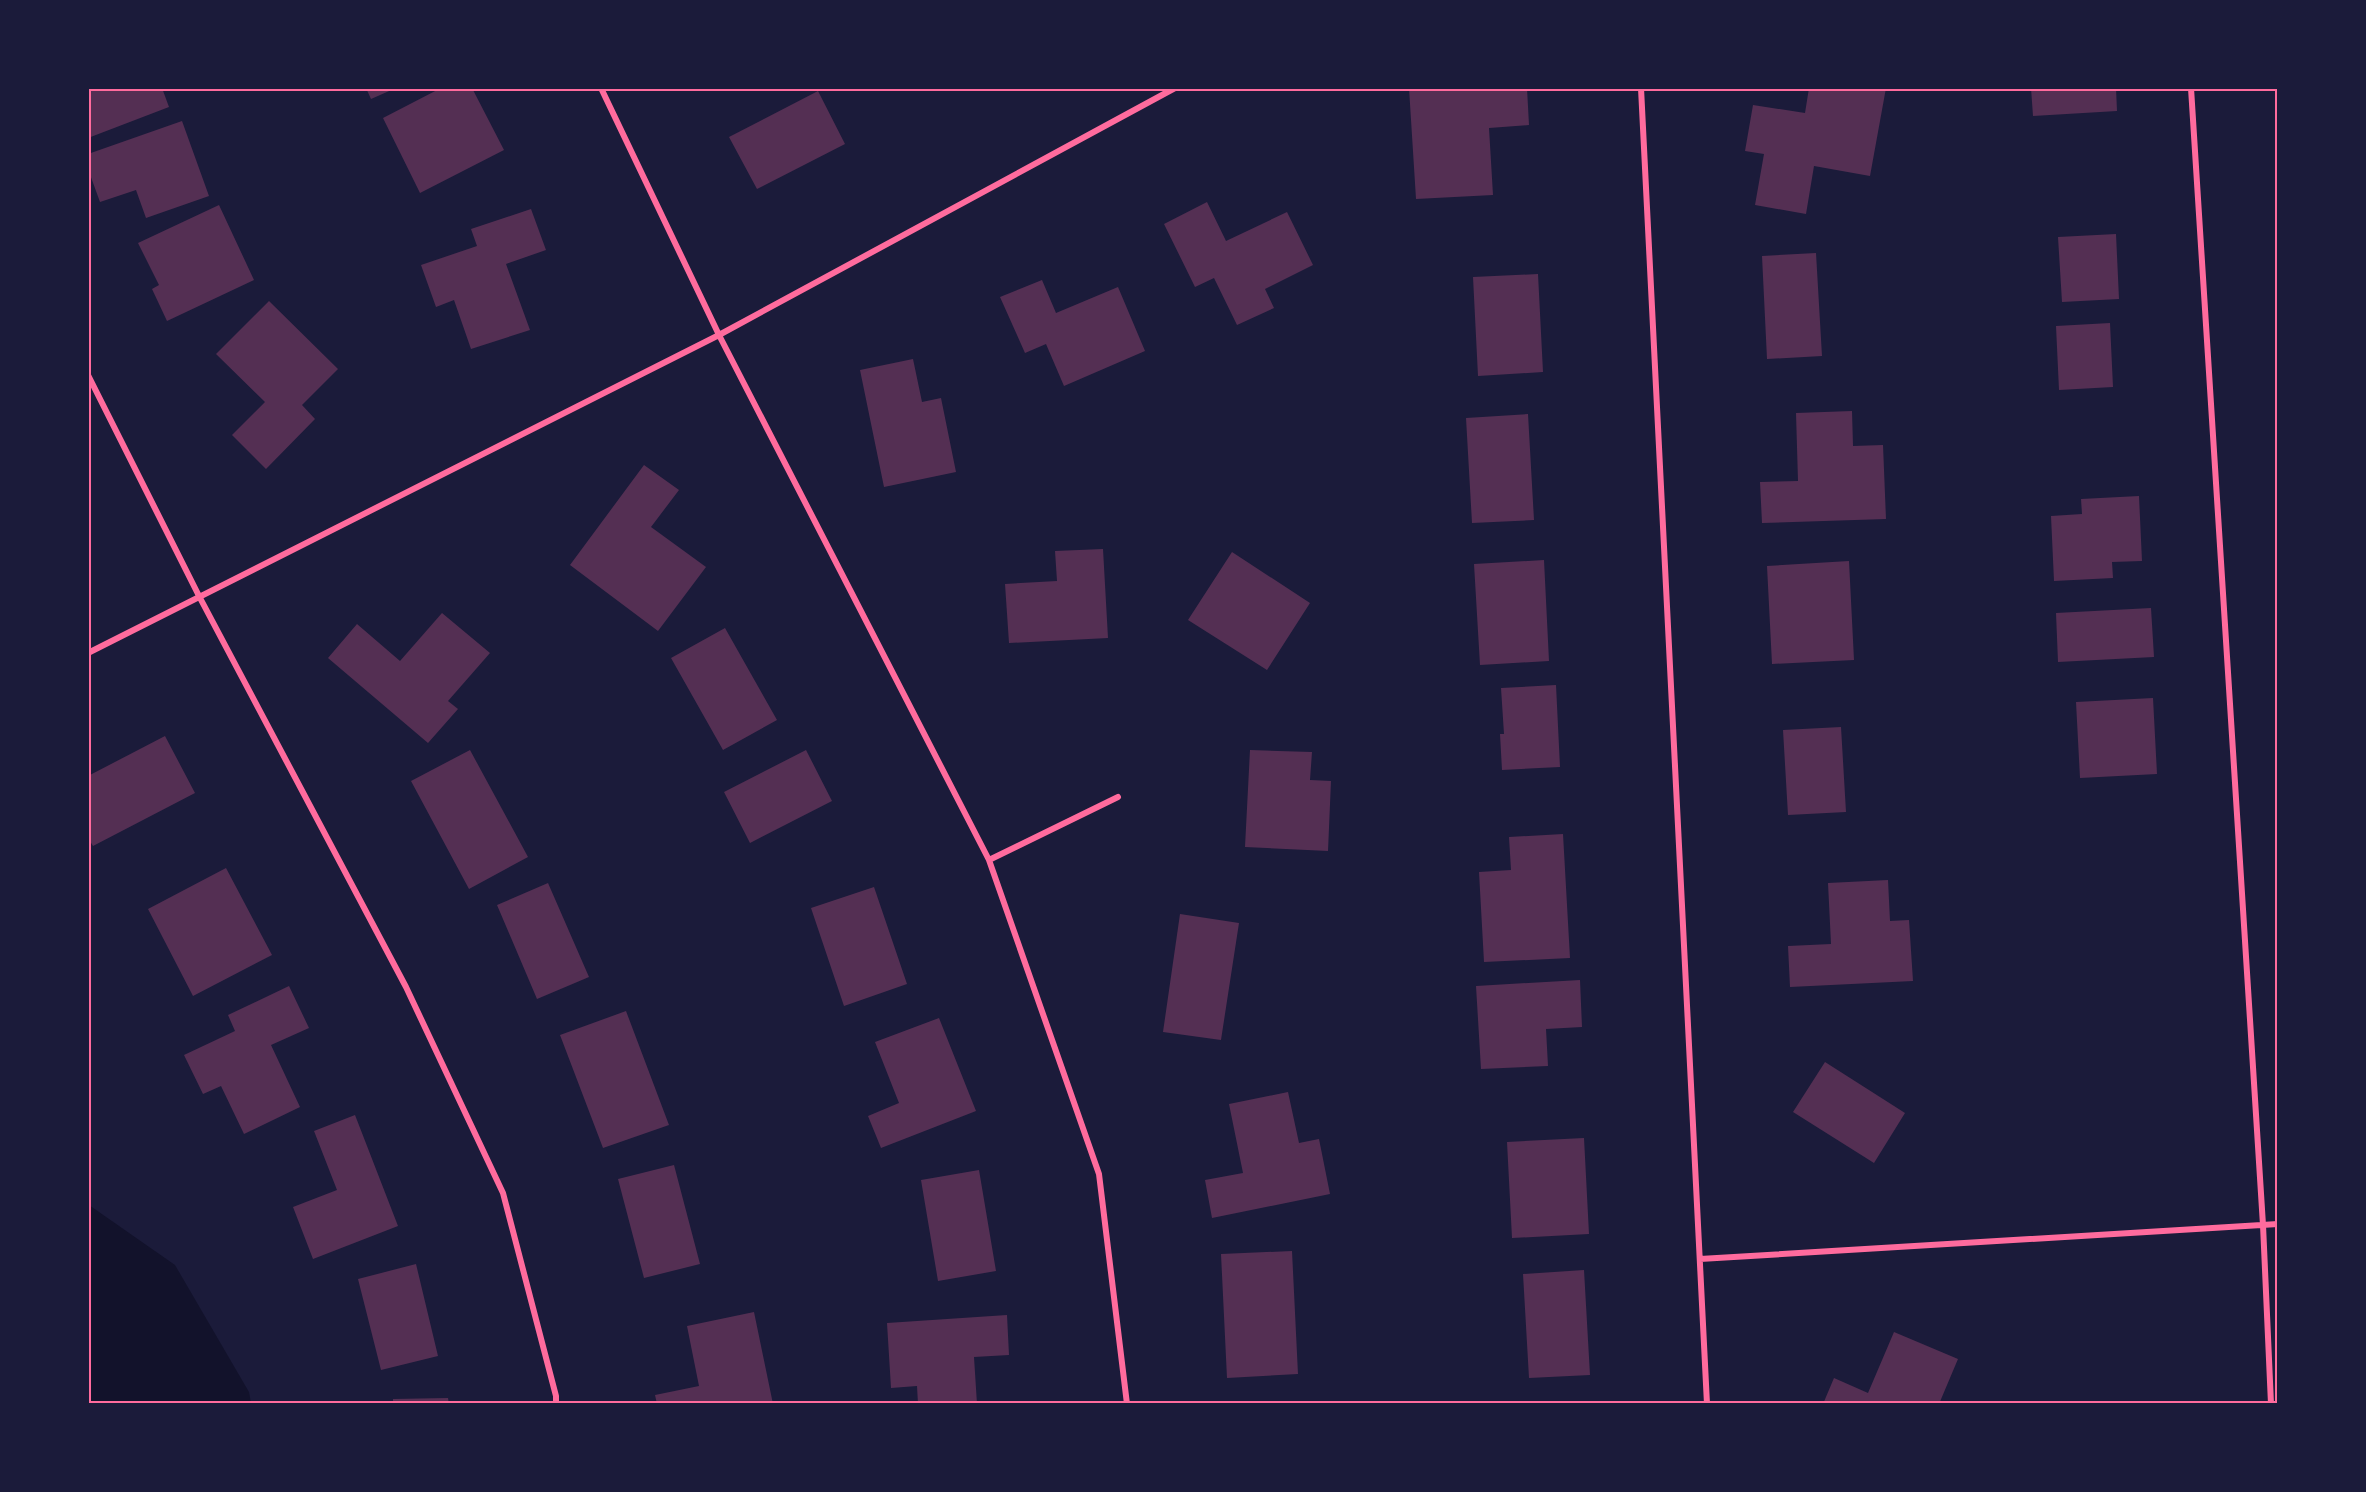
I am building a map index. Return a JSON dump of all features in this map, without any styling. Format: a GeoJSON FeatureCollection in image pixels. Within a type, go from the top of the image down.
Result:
{"type":"FeatureCollection","features":[{"type":"Feature","properties":{"kind":"street"},"geometry":{"type":"LineString","coordinates":[[601,88],[719,335],[989,860],[1099,1174],[1127,1404]]}},
{"type":"Feature","properties":{"kind":"street"},"geometry":{"type":"LineString","coordinates":[[88,653],[719,335],[1164,90],[1175,88]]}},
{"type":"Feature","properties":{"kind":"street"},"geometry":{"type":"LineString","coordinates":[[1641,88],[1707,1404]]}},
{"type":"Feature","properties":{"kind":"street"},"geometry":{"type":"LineString","coordinates":[[2191,88],[2263,1225],[2271,1404]]}},
{"type":"Feature","properties":{"kind":"street"},"geometry":{"type":"LineString","coordinates":[[88,375],[199,596],[406,987],[503,1193],[556,1396],[556,1404]]}},
{"type":"Feature","properties":{"kind":"street"},"geometry":{"type":"LineString","coordinates":[[989,860],[1118,798]]}},
{"type":"Feature","properties":{"kind":"street"},"geometry":{"type":"LineString","coordinates":[[1700,1259],[2277,1224]]}},
{"type":"Feature","properties":{"kind":"shaded area"},"geometry":{"type":"Polygon","coordinates":[[[89,1205],[175,1265],[249,1392],[251,1403],[89,1403],[89,1205]]]}},
{"type":"Feature","properties":{"kind":"building"},"geometry":{"type":"Polygon","coordinates":[[[88,88],[162,88],[169,107],[88,138],[88,88]]]}},
{"type":"Feature","properties":{"kind":"building"},"geometry":{"type":"Polygon","coordinates":[[[366,88],[396,88],[371,99],[366,88]]]}},
{"type":"Feature","properties":{"kind":"building"},"geometry":{"type":"Polygon","coordinates":[[[441,88],[472,88],[504,150],[420,193],[383,118],[441,88]]]}},
{"type":"Feature","properties":{"kind":"building"},"geometry":{"type":"Polygon","coordinates":[[[1409,88],[1527,88],[1529,125],[1489,128],[1493,195],[1416,199],[1409,88]]]}},
{"type":"Feature","properties":{"kind":"building"},"geometry":{"type":"Polygon","coordinates":[[[1809,88],[1886,88],[1870,176],[1814,166],[1806,214],[1755,205],[1764,154],[1745,151],[1753,105],[1805,113],[1809,88]]]}},
{"type":"Feature","properties":{"kind":"building"},"geometry":{"type":"Polygon","coordinates":[[[2031,88],[2116,88],[2117,111],[2033,116],[2031,88]]]}},
{"type":"Feature","properties":{"kind":"building"},"geometry":{"type":"Polygon","coordinates":[[[818,91],[845,144],[757,189],[729,137],[818,91]]]}},
{"type":"Feature","properties":{"kind":"building"},"geometry":{"type":"Polygon","coordinates":[[[182,121],[209,196],[146,218],[136,190],[100,202],[88,169],[88,154],[182,121]]]}},
{"type":"Feature","properties":{"kind":"building"},"geometry":{"type":"Polygon","coordinates":[[[1207,202],[1226,241],[1287,212],[1313,265],[1265,289],[1274,308],[1237,325],[1214,278],[1195,287],[1164,224],[1207,202]]]}},
{"type":"Feature","properties":{"kind":"building"},"geometry":{"type":"Polygon","coordinates":[[[219,205],[254,280],[167,321],[152,289],[159,285],[138,243],[219,205]]]}},
{"type":"Feature","properties":{"kind":"building"},"geometry":{"type":"Polygon","coordinates":[[[531,209],[546,250],[506,264],[530,330],[471,349],[454,300],[436,307],[421,265],[477,246],[471,229],[531,209]]]}},
{"type":"Feature","properties":{"kind":"building"},"geometry":{"type":"Polygon","coordinates":[[[2116,234],[2119,299],[2062,302],[2058,237],[2116,234]]]}},
{"type":"Feature","properties":{"kind":"building"},"geometry":{"type":"Polygon","coordinates":[[[1816,253],[1822,356],[1767,359],[1762,256],[1816,253]]]}},
{"type":"Feature","properties":{"kind":"building"},"geometry":{"type":"Polygon","coordinates":[[[1538,274],[1543,372],[1478,376],[1473,277],[1538,274]]]}},
{"type":"Feature","properties":{"kind":"building"},"geometry":{"type":"Polygon","coordinates":[[[1042,280],[1056,313],[1118,287],[1145,351],[1064,386],[1046,344],[1025,353],[1000,297],[1042,280]]]}},
{"type":"Feature","properties":{"kind":"building"},"geometry":{"type":"Polygon","coordinates":[[[269,301],[338,369],[302,405],[315,419],[266,469],[232,435],[265,402],[216,354],[269,301]]]}},
{"type":"Feature","properties":{"kind":"building"},"geometry":{"type":"Polygon","coordinates":[[[2110,323],[2113,387],[2059,390],[2056,326],[2110,323]]]}},
{"type":"Feature","properties":{"kind":"building"},"geometry":{"type":"Polygon","coordinates":[[[913,359],[922,402],[941,398],[956,472],[884,487],[860,370],[913,359]]]}},
{"type":"Feature","properties":{"kind":"building"},"geometry":{"type":"Polygon","coordinates":[[[1852,411],[1853,446],[1883,445],[1886,519],[1762,523],[1760,482],[1798,481],[1796,413],[1852,411]]]}},
{"type":"Feature","properties":{"kind":"building"},"geometry":{"type":"Polygon","coordinates":[[[1528,414],[1534,520],[1472,523],[1466,418],[1528,414]]]}},
{"type":"Feature","properties":{"kind":"building"},"geometry":{"type":"Polygon","coordinates":[[[644,465],[679,490],[651,527],[706,567],[658,631],[570,565],[644,465]]]}},
{"type":"Feature","properties":{"kind":"building"},"geometry":{"type":"Polygon","coordinates":[[[2139,496],[2142,561],[2112,562],[2113,578],[2054,581],[2051,516],[2082,514],[2081,499],[2139,496]]]}},
{"type":"Feature","properties":{"kind":"building"},"geometry":{"type":"Polygon","coordinates":[[[1103,549],[1108,638],[1009,643],[1005,584],[1057,581],[1055,551],[1103,549]]]}},
{"type":"Feature","properties":{"kind":"building"},"geometry":{"type":"Polygon","coordinates":[[[1232,552],[1310,603],[1267,670],[1188,620],[1232,552]]]}},
{"type":"Feature","properties":{"kind":"building"},"geometry":{"type":"Polygon","coordinates":[[[1544,560],[1549,661],[1480,665],[1474,564],[1544,560]]]}},
{"type":"Feature","properties":{"kind":"building"},"geometry":{"type":"Polygon","coordinates":[[[1849,561],[1854,660],[1772,664],[1767,566],[1849,561]]]}},
{"type":"Feature","properties":{"kind":"building"},"geometry":{"type":"Polygon","coordinates":[[[2151,608],[2154,657],[2058,662],[2056,613],[2151,608]]]}},
{"type":"Feature","properties":{"kind":"building"},"geometry":{"type":"Polygon","coordinates":[[[442,613],[490,653],[448,701],[458,709],[428,743],[328,658],[357,624],[400,661],[442,613]]]}},
{"type":"Feature","properties":{"kind":"building"},"geometry":{"type":"Polygon","coordinates":[[[725,628],[777,720],[723,750],[671,658],[725,628]]]}},
{"type":"Feature","properties":{"kind":"building"},"geometry":{"type":"Polygon","coordinates":[[[1556,685],[1560,767],[1502,770],[1500,734],[1504,734],[1501,688],[1556,685]]]}},
{"type":"Feature","properties":{"kind":"building"},"geometry":{"type":"Polygon","coordinates":[[[2153,698],[2157,774],[2080,778],[2076,702],[2153,698]]]}},
{"type":"Feature","properties":{"kind":"building"},"geometry":{"type":"Polygon","coordinates":[[[1841,727],[1846,812],[1788,815],[1783,730],[1841,727]]]}},
{"type":"Feature","properties":{"kind":"building"},"geometry":{"type":"Polygon","coordinates":[[[165,736],[195,793],[93,846],[88,838],[88,776],[165,736]]]}},
{"type":"Feature","properties":{"kind":"building"},"geometry":{"type":"Polygon","coordinates":[[[470,750],[528,857],[469,889],[411,781],[470,750]]]}},
{"type":"Feature","properties":{"kind":"building"},"geometry":{"type":"Polygon","coordinates":[[[806,750],[832,801],[750,843],[724,792],[806,750]]]}},
{"type":"Feature","properties":{"kind":"building"},"geometry":{"type":"Polygon","coordinates":[[[1250,750],[1312,752],[1310,780],[1331,781],[1328,851],[1245,847],[1250,750]]]}},
{"type":"Feature","properties":{"kind":"building"},"geometry":{"type":"Polygon","coordinates":[[[1563,834],[1570,958],[1484,962],[1479,872],[1511,870],[1509,837],[1563,834]]]}},
{"type":"Feature","properties":{"kind":"building"},"geometry":{"type":"Polygon","coordinates":[[[226,868],[272,955],[193,996],[148,909],[226,868]]]}},
{"type":"Feature","properties":{"kind":"building"},"geometry":{"type":"Polygon","coordinates":[[[1888,880],[1890,921],[1909,920],[1913,981],[1790,987],[1788,946],[1831,944],[1828,883],[1888,880]]]}},
{"type":"Feature","properties":{"kind":"building"},"geometry":{"type":"Polygon","coordinates":[[[548,883],[589,977],[537,999],[497,905],[548,883]]]}},
{"type":"Feature","properties":{"kind":"building"},"geometry":{"type":"Polygon","coordinates":[[[874,887],[907,984],[844,1006],[811,908],[874,887]]]}},
{"type":"Feature","properties":{"kind":"building"},"geometry":{"type":"Polygon","coordinates":[[[1180,914],[1239,923],[1221,1040],[1163,1032],[1180,914]]]}},
{"type":"Feature","properties":{"kind":"building"},"geometry":{"type":"Polygon","coordinates":[[[1580,980],[1582,1027],[1546,1029],[1548,1066],[1481,1069],[1476,986],[1580,980]]]}},
{"type":"Feature","properties":{"kind":"building"},"geometry":{"type":"Polygon","coordinates":[[[289,986],[309,1028],[271,1045],[300,1107],[244,1134],[221,1086],[203,1094],[184,1055],[235,1031],[228,1015],[289,986]]]}},
{"type":"Feature","properties":{"kind":"building"},"geometry":{"type":"Polygon","coordinates":[[[626,1011],[669,1125],[603,1148],[560,1035],[626,1011]]]}},
{"type":"Feature","properties":{"kind":"building"},"geometry":{"type":"Polygon","coordinates":[[[939,1018],[976,1111],[881,1148],[868,1116],[899,1103],[875,1042],[939,1018]]]}},
{"type":"Feature","properties":{"kind":"building"},"geometry":{"type":"Polygon","coordinates":[[[1825,1062],[1905,1113],[1874,1163],[1793,1112],[1825,1062]]]}},
{"type":"Feature","properties":{"kind":"building"},"geometry":{"type":"Polygon","coordinates":[[[1288,1092],[1299,1143],[1319,1139],[1330,1194],[1212,1218],[1205,1180],[1243,1173],[1229,1104],[1288,1092]]]}},
{"type":"Feature","properties":{"kind":"building"},"geometry":{"type":"Polygon","coordinates":[[[355,1115],[398,1226],[313,1259],[293,1207],[337,1190],[314,1131],[355,1115]]]}},
{"type":"Feature","properties":{"kind":"building"},"geometry":{"type":"Polygon","coordinates":[[[1584,1138],[1589,1234],[1512,1238],[1507,1142],[1584,1138]]]}},
{"type":"Feature","properties":{"kind":"building"},"geometry":{"type":"Polygon","coordinates":[[[674,1165],[700,1264],[644,1278],[618,1179],[674,1165]]]}},
{"type":"Feature","properties":{"kind":"building"},"geometry":{"type":"Polygon","coordinates":[[[979,1170],[996,1271],[938,1281],[921,1180],[979,1170]]]}},
{"type":"Feature","properties":{"kind":"building"},"geometry":{"type":"Polygon","coordinates":[[[1292,1251],[1298,1374],[1227,1378],[1221,1254],[1292,1251]]]}},
{"type":"Feature","properties":{"kind":"building"},"geometry":{"type":"Polygon","coordinates":[[[416,1264],[438,1356],[381,1370],[358,1279],[416,1264]]]}},
{"type":"Feature","properties":{"kind":"building"},"geometry":{"type":"Polygon","coordinates":[[[1584,1270],[1590,1375],[1529,1378],[1523,1274],[1584,1270]]]}},
{"type":"Feature","properties":{"kind":"building"},"geometry":{"type":"Polygon","coordinates":[[[754,1312],[773,1404],[657,1404],[655,1395],[699,1386],[687,1326],[754,1312]]]}},
{"type":"Feature","properties":{"kind":"building"},"geometry":{"type":"Polygon","coordinates":[[[1007,1315],[1009,1355],[974,1357],[977,1404],[918,1404],[917,1386],[891,1388],[887,1323],[1007,1315]]]}},
{"type":"Feature","properties":{"kind":"building"},"geometry":{"type":"Polygon","coordinates":[[[1894,1332],[1958,1359],[1939,1404],[1823,1404],[1834,1378],[1868,1393],[1894,1332]]]}},
{"type":"Feature","properties":{"kind":"building"},"geometry":{"type":"Polygon","coordinates":[[[448,1398],[449,1404],[393,1404],[393,1399],[448,1398]]]}}]}
